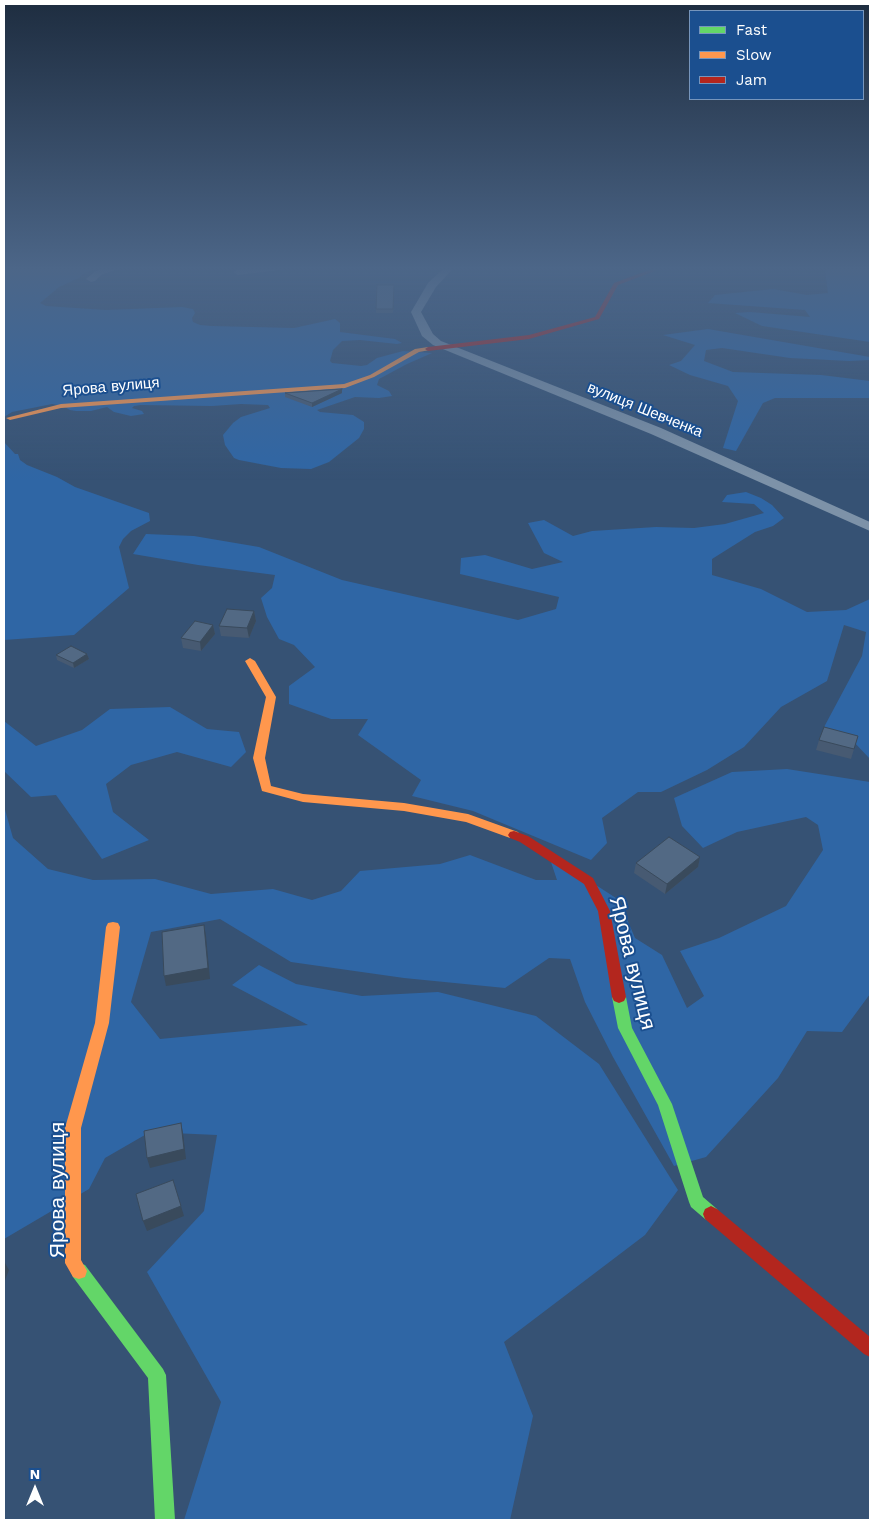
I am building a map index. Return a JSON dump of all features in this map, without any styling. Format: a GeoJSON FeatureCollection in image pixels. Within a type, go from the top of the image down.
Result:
{"type":"FeatureCollection","features":[{"type":"Feature","properties":{"kind":"street","name":"вулиця Шевченка"},"geometry":{"type":"LineString","coordinates":[[431,338],[447,348],[656,431],[870,527]]}},
{"type":"Feature","properties":{"kind":"street","name":"Ярова вулиця"},"geometry":{"type":"LineString","coordinates":[[10,418],[61,406],[345,386],[372,376],[417,350],[522,338]]}},
{"type":"Feature","properties":{"kind":"street","name":"Ярова вулиця"},"geometry":{"type":"LineString","coordinates":[[250,661],[271,697],[259,758],[266,788],[303,798],[404,807],[468,818],[524,839],[589,881],[604,911],[625,1028],[666,1104],[697,1202],[870,1348]]}},
{"type":"Feature","properties":{"kind":"street","name":"Ярова вулиця"},"geometry":{"type":"LineString","coordinates":[[112,927],[102,1023],[73,1128],[73,1263],[157,1375],[165,1520]]}},
{"type":"Feature","properties":{"kind":"shaded area"},"geometry":{"type":"Polygon","coordinates":[[[4,338],[388,338],[402,343],[360,340],[342,341],[333,350],[330,361],[332,363],[361,366],[367,365],[377,358],[403,351],[432,353],[379,379],[377,385],[389,391],[392,396],[379,398],[355,397],[317,410],[320,412],[353,415],[364,422],[364,429],[359,438],[329,462],[311,469],[281,468],[239,460],[234,458],[225,445],[223,435],[233,423],[241,417],[270,408],[268,405],[141,405],[132,408],[142,411],[144,414],[131,416],[114,412],[107,407],[91,411],[76,411],[52,404],[12,412],[4,417],[4,338]]]}},
{"type":"Feature","properties":{"kind":"shaded area"},"geometry":{"type":"Polygon","coordinates":[[[673,338],[761,338],[870,357],[870,360],[849,361],[790,358],[722,348],[706,350],[704,361],[733,372],[821,375],[870,381],[870,398],[775,398],[763,403],[736,451],[723,448],[738,401],[728,386],[690,375],[669,365],[681,361],[695,345],[673,338]]]}},
{"type":"Feature","properties":{"kind":"shaded area"},"geometry":{"type":"Polygon","coordinates":[[[844,338],[870,338],[870,342],[844,338]]]}},
{"type":"Feature","properties":{"kind":"shaded area"},"geometry":{"type":"Polygon","coordinates":[[[4,442],[27,465],[57,477],[75,487],[149,513],[150,521],[131,531],[123,539],[119,547],[129,588],[74,635],[4,640],[4,442]]]}},
{"type":"Feature","properties":{"kind":"shaded area"},"geometry":{"type":"Polygon","coordinates":[[[746,492],[772,505],[784,518],[773,526],[755,532],[712,559],[712,575],[761,589],[807,612],[846,610],[870,599],[870,759],[853,741],[823,729],[862,656],[866,632],[844,625],[827,681],[781,707],[744,747],[707,770],[661,792],[638,792],[602,818],[607,843],[591,860],[473,811],[412,796],[421,780],[358,735],[368,719],[331,719],[289,704],[289,686],[315,667],[294,645],[279,639],[267,617],[261,598],[272,588],[275,575],[133,554],[146,534],[194,536],[259,547],[342,580],[518,620],[556,609],[559,597],[460,574],[461,558],[485,555],[532,569],[563,562],[544,553],[528,523],[544,520],[573,536],[592,531],[656,527],[694,528],[725,524],[764,513],[754,504],[722,502],[727,495],[746,492]]]}},
{"type":"Feature","properties":{"kind":"shaded area"},"geometry":{"type":"Polygon","coordinates":[[[170,707],[207,729],[239,732],[246,752],[231,767],[177,752],[131,765],[106,784],[113,812],[149,840],[102,859],[56,795],[31,797],[4,771],[4,721],[36,746],[82,730],[110,709],[170,707]]]}},
{"type":"Feature","properties":{"kind":"shaded area"},"geometry":{"type":"Polygon","coordinates":[[[787,769],[870,782],[870,994],[842,1032],[807,1031],[778,1078],[706,1157],[674,1166],[613,1057],[585,1002],[570,959],[549,958],[505,988],[404,978],[291,962],[220,919],[151,932],[131,1002],[160,1039],[308,1025],[232,985],[259,965],[296,984],[362,996],[438,992],[536,1016],[599,1064],[678,1190],[645,1235],[504,1342],[533,1416],[510,1520],[184,1520],[221,1402],[147,1272],[204,1211],[217,1135],[150,1132],[105,1158],[89,1189],[4,1239],[4,806],[13,838],[48,869],[93,880],[155,879],[211,894],[273,889],[312,900],[341,891],[360,871],[440,864],[470,855],[536,880],[557,880],[551,862],[582,876],[619,900],[635,938],[662,955],[687,1008],[704,996],[680,951],[719,938],[786,906],[823,850],[818,825],[806,817],[737,832],[703,848],[682,826],[674,798],[732,772],[787,769]]]}},
{"type":"Feature","properties":{"kind":"building"},"geometry":{"type":"Polygon","coordinates":[[[342,389],[312,403],[285,393],[342,389]]]}},
{"type":"Feature","properties":{"kind":"building"},"geometry":{"type":"Polygon","coordinates":[[[227,609],[254,611],[247,628],[219,626],[227,609]]]}},
{"type":"Feature","properties":{"kind":"building"},"geometry":{"type":"Polygon","coordinates":[[[195,621],[213,625],[200,642],[181,638],[195,621]]]}},
{"type":"Feature","properties":{"kind":"building"},"geometry":{"type":"Polygon","coordinates":[[[71,646],[87,654],[73,663],[56,655],[71,646]]]}},
{"type":"Feature","properties":{"kind":"building"},"geometry":{"type":"Polygon","coordinates":[[[824,727],[858,736],[854,749],[819,740],[824,727]]]}},
{"type":"Feature","properties":{"kind":"building"},"geometry":{"type":"Polygon","coordinates":[[[669,837],[700,857],[667,884],[636,863],[669,837]]]}},
{"type":"Feature","properties":{"kind":"building"},"geometry":{"type":"Polygon","coordinates":[[[204,925],[208,968],[164,976],[162,932],[204,925]]]}},
{"type":"Feature","properties":{"kind":"building"},"geometry":{"type":"Polygon","coordinates":[[[181,1123],[184,1149],[147,1158],[144,1131],[181,1123]]]}},
{"type":"Feature","properties":{"kind":"building"},"geometry":{"type":"Polygon","coordinates":[[[173,1180],[181,1206],[143,1221],[136,1194],[173,1180]]]}},
{"type":"Feature","properties":{"kind":"traffic: fast"},"geometry":{"type":"LineString","coordinates":[[619,997],[625,1028],[665,1104],[697,1202],[711,1214]]}},
{"type":"Feature","properties":{"kind":"traffic: fast"},"geometry":{"type":"LineString","coordinates":[[79,1271],[157,1375],[165,1520]]}},
{"type":"Feature","properties":{"kind":"traffic: slow"},"geometry":{"type":"LineString","coordinates":[[10,418],[61,406],[345,386],[372,376],[417,350],[428,349]]}},
{"type":"Feature","properties":{"kind":"traffic: slow"},"geometry":{"type":"LineString","coordinates":[[250,661],[271,697],[259,758],[266,788],[303,798],[404,807],[468,818],[514,835]]}},
{"type":"Feature","properties":{"kind":"traffic: slow"},"geometry":{"type":"LineString","coordinates":[[79,1271],[73,1263],[73,1128],[102,1023],[113,927]]}},
{"type":"Feature","properties":{"kind":"traffic: jam"},"geometry":{"type":"LineString","coordinates":[[428,349],[520,338]]}},
{"type":"Feature","properties":{"kind":"traffic: jam"},"geometry":{"type":"LineString","coordinates":[[514,835],[524,839],[589,881],[604,911],[619,997]]}},
{"type":"Feature","properties":{"kind":"traffic: jam"},"geometry":{"type":"LineString","coordinates":[[711,1214],[870,1348]]}}]}
